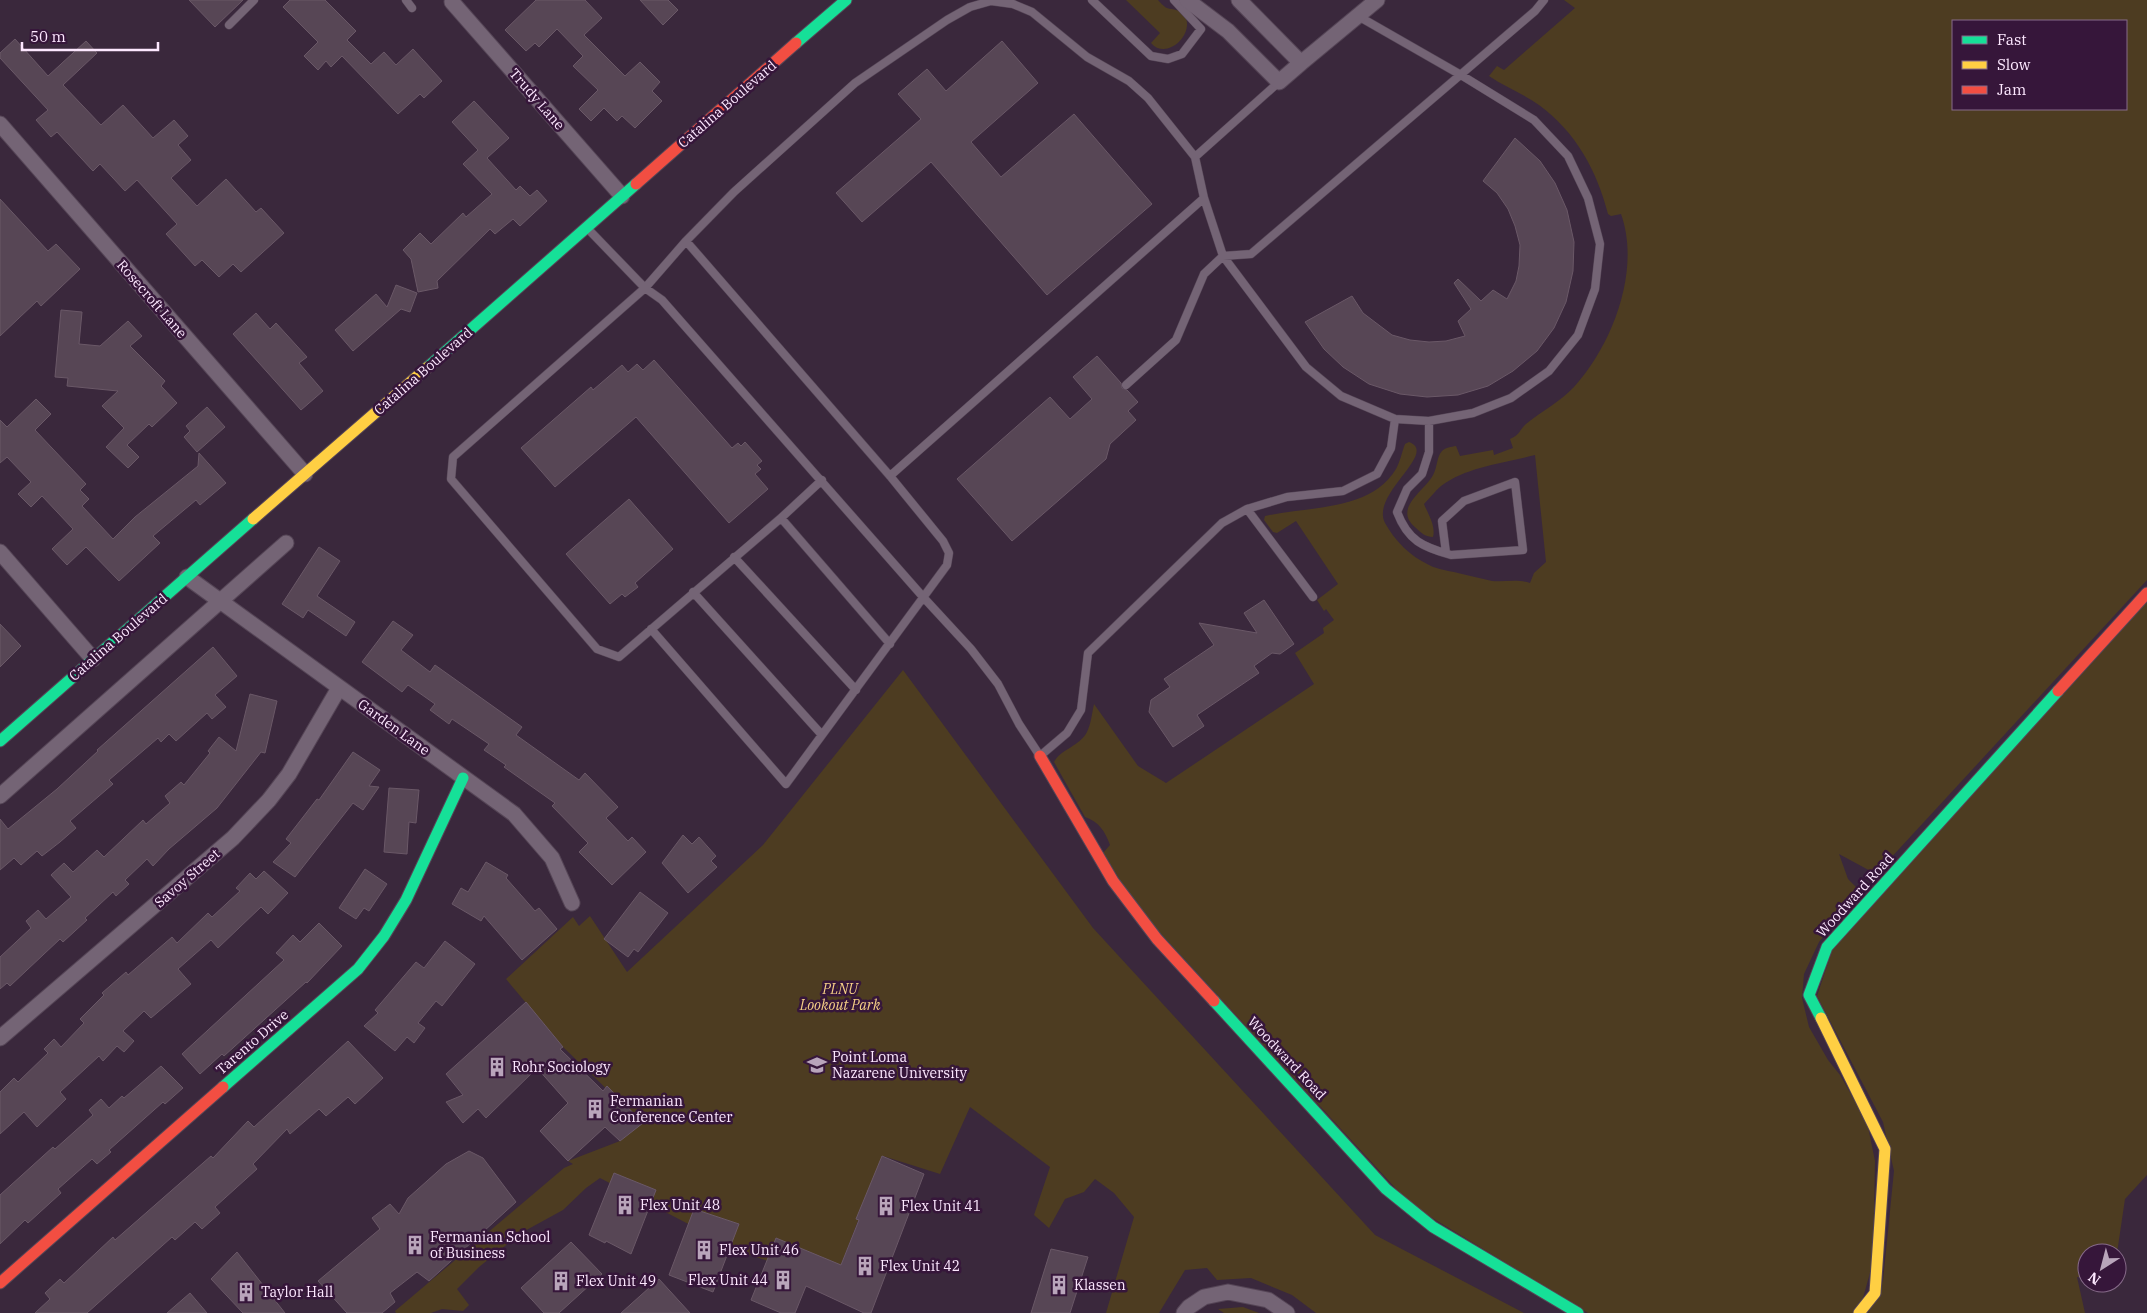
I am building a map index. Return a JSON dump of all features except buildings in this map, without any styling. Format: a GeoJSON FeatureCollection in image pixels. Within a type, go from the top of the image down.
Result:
{"type":"FeatureCollection","features":[{"type":"Feature","properties":{"kind":"street"},"geometry":{"type":"LineString","coordinates":[[1239,0],[1301,63]]}},
{"type":"Feature","properties":{"kind":"street"},"geometry":{"type":"LineString","coordinates":[[1188,2],[1228,31],[1279,82],[1377,0]]}},
{"type":"Feature","properties":{"kind":"street","name":"Catalina Boulevard"},"geometry":{"type":"LineString","coordinates":[[0,741],[843,1]]}},
{"type":"Feature","properties":{"kind":"street","name":"Trudy Lane"},"geometry":{"type":"LineString","coordinates":[[452,2],[622,196]]}},
{"type":"Feature","properties":{"kind":"street","name":"Rosecroft Lane"},"geometry":{"type":"LineString","coordinates":[[0,124],[305,474]]}},
{"type":"Feature","properties":{"kind":"street"},"geometry":{"type":"LineString","coordinates":[[0,796],[286,543]]}},
{"type":"Feature","properties":{"kind":"street"},"geometry":{"type":"LineString","coordinates":[[0,552],[93,660]]}},
{"type":"Feature","properties":{"kind":"street","name":"Garden Lane"},"geometry":{"type":"LineString","coordinates":[[187,577],[514,814],[552,858],[572,903]]}},
{"type":"Feature","properties":{"kind":"street","name":"Woodward Road"},"geometry":{"type":"LineString","coordinates":[[1860,1313],[1875,1293],[1885,1149],[1809,995],[1827,947],[2147,593]]}},
{"type":"Feature","properties":{"kind":"street","name":"Savoy Street"},"geometry":{"type":"LineString","coordinates":[[0,1038],[233,838],[269,800],[289,774],[339,688]]}},
{"type":"Feature","properties":{"kind":"street","name":"Woodward Road"},"geometry":{"type":"LineString","coordinates":[[1040,756],[1114,881],[1157,939],[1386,1189],[1432,1227],[1578,1313]]}},
{"type":"Feature","properties":{"kind":"street","name":"Tarento Drive"},"geometry":{"type":"LineString","coordinates":[[0,1283],[358,969],[384,936],[406,900],[464,778]]}},
{"type":"Feature","properties":{"kind":"street"},"geometry":{"type":"LineString","coordinates":[[1184,1313],[1204,1297],[1228,1292],[1268,1300],[1287,1313]]}},
{"type":"Feature","properties":{"kind":"lane"},"geometry":{"type":"LineString","coordinates":[[228,25],[254,0]]}},
{"type":"Feature","properties":{"kind":"lane"},"geometry":{"type":"LineString","coordinates":[[406,0],[412,8]]}},
{"type":"Feature","properties":{"kind":"lane"},"geometry":{"type":"LineString","coordinates":[[1092,0],[1151,56],[1168,59],[1182,54],[1201,29],[1188,2],[1174,0]]}},
{"type":"Feature","properties":{"kind":"lane"},"geometry":{"type":"LineString","coordinates":[[1126,385],[1176,340],[1204,274],[1223,256],[1251,254],[1535,11],[1544,0]]}},
{"type":"Feature","properties":{"kind":"lane"},"geometry":{"type":"LineString","coordinates":[[822,480],[781,518],[619,657],[597,650],[451,479],[453,457],[645,288],[686,241],[734,192],[855,83],[947,20],[970,7],[992,1],[1013,4],[1032,12],[1087,57],[1129,81],[1148,98],[1195,157],[1204,198],[1223,256],[1306,367],[1342,396],[1396,419],[1429,421],[1473,413],[1511,398],[1549,371],[1578,336],[1595,289],[1600,244],[1588,198],[1568,156],[1534,120],[1461,75],[1358,16]]}},
{"type":"Feature","properties":{"kind":"lane"},"geometry":{"type":"LineString","coordinates":[[1195,157],[1279,82]]}},
{"type":"Feature","properties":{"kind":"lane"},"geometry":{"type":"LineString","coordinates":[[890,476],[1204,198]]}},
{"type":"Feature","properties":{"kind":"lane"},"geometry":{"type":"LineString","coordinates":[[586,227],[645,288],[662,300],[971,649],[998,684],[1019,724],[1040,756],[1067,732],[1081,710],[1088,653],[1222,523],[1247,509],[1287,497],[1343,491],[1377,474],[1391,448],[1396,419]]}},
{"type":"Feature","properties":{"kind":"lane"},"geometry":{"type":"LineString","coordinates":[[651,629],[786,784],[924,598],[947,565],[949,553],[943,541],[890,476],[686,241]]}},
{"type":"Feature","properties":{"kind":"lane"},"geometry":{"type":"LineString","coordinates":[[1429,421],[1429,452],[1422,474],[1407,489],[1397,512],[1403,529],[1426,547],[1451,555],[1522,550],[1515,482],[1464,501],[1442,521],[1446,553]]}},
{"type":"Feature","properties":{"kind":"lane"},"geometry":{"type":"LineString","coordinates":[[1247,509],[1313,596]]}},
{"type":"Feature","properties":{"kind":"lane"},"geometry":{"type":"LineString","coordinates":[[781,518],[890,644]]}},
{"type":"Feature","properties":{"kind":"lane"},"geometry":{"type":"LineString","coordinates":[[734,557],[856,690]]}},
{"type":"Feature","properties":{"kind":"lane"},"geometry":{"type":"LineString","coordinates":[[693,592],[822,735]]}},
{"type":"Feature","properties":{"kind":"green space"},"geometry":{"type":"Polygon","coordinates":[[[1126,0],[1158,0],[1166,7],[1181,12],[1185,16],[1187,23],[1183,38],[1171,47],[1157,48],[1151,43],[1160,33],[1126,0]]]}},
{"type":"Feature","properties":{"kind":"green space"},"geometry":{"type":"Polygon","coordinates":[[[1564,0],[2147,0],[2147,580],[1876,874],[1839,854],[1848,879],[1860,891],[1819,942],[1804,974],[1802,998],[1809,1027],[1867,1122],[1875,1161],[1873,1262],[1863,1298],[1854,1313],[1588,1313],[1411,1205],[1138,909],[1103,853],[1110,845],[1106,835],[1098,824],[1085,817],[1054,762],[1061,754],[1084,737],[1090,726],[1094,704],[1138,766],[1166,783],[1314,684],[1295,653],[1324,633],[1323,628],[1334,620],[1326,609],[1324,611],[1317,600],[1338,584],[1296,521],[1277,533],[1273,532],[1264,520],[1265,516],[1336,505],[1370,493],[1385,483],[1396,469],[1405,444],[1409,442],[1416,447],[1416,455],[1387,500],[1383,512],[1385,523],[1389,530],[1409,553],[1433,567],[1492,581],[1530,583],[1534,573],[1546,562],[1535,455],[1474,470],[1462,474],[1441,486],[1424,504],[1433,524],[1433,537],[1418,530],[1409,521],[1407,513],[1413,499],[1434,473],[1439,456],[1445,449],[1456,446],[1460,456],[1493,450],[1494,455],[1513,448],[1510,439],[1518,434],[1526,424],[1569,392],[1588,370],[1601,350],[1620,305],[1628,259],[1626,236],[1621,214],[1611,216],[1608,214],[1591,168],[1564,127],[1539,105],[1489,76],[1497,66],[1504,70],[1575,8],[1564,0]]]}},
{"type":"Feature","properties":{"kind":"green space"},"geometry":{"type":"Polygon","coordinates":[[[2147,601],[2147,1175],[2125,1199],[2118,1243],[2077,1243],[2077,1293],[2081,1293],[2085,1313],[1868,1313],[1883,1281],[1894,1171],[1883,1122],[1817,996],[1833,948],[2147,601]]]}},
{"type":"Feature","properties":{"kind":"green space","name":"PLNU Lookout Park"},"geometry":{"type":"Polygon","coordinates":[[[903,670],[1093,928],[1375,1235],[1524,1313],[1316,1313],[1292,1295],[1251,1278],[1217,1280],[1207,1268],[1185,1270],[1159,1313],[1106,1313],[1134,1217],[1114,1193],[1095,1179],[1084,1192],[1065,1199],[1049,1228],[1034,1215],[1050,1167],[970,1107],[940,1174],[883,1156],[834,1283],[744,1253],[600,1178],[586,1188],[563,1210],[521,1233],[479,1267],[457,1289],[469,1305],[463,1311],[442,1309],[431,1313],[396,1313],[395,1311],[564,1168],[573,1164],[568,1161],[620,1141],[642,1123],[563,1047],[506,979],[573,917],[579,926],[590,916],[627,972],[763,845],[903,670]]]}},
{"type":"Feature","properties":{"kind":"green space"},"geometry":{"type":"Polygon","coordinates":[[[1243,1307],[1259,1313],[1224,1313],[1218,1309],[1243,1307]]]}},
{"type":"Feature","properties":{"kind":"traffic: fast"},"geometry":{"type":"LineString","coordinates":[[796,43],[846,0]]}},
{"type":"Feature","properties":{"kind":"traffic: fast"},"geometry":{"type":"LineString","coordinates":[[428,367],[636,184]]}},
{"type":"Feature","properties":{"kind":"traffic: fast"},"geometry":{"type":"LineString","coordinates":[[0,741],[253,519]]}},
{"type":"Feature","properties":{"kind":"traffic: fast"},"geometry":{"type":"LineString","coordinates":[[1821,1018],[1809,995],[1827,947],[2058,691]]}},
{"type":"Feature","properties":{"kind":"traffic: fast"},"geometry":{"type":"LineString","coordinates":[[223,1087],[358,969],[384,936],[406,900],[463,778]]}},
{"type":"Feature","properties":{"kind":"traffic: fast"},"geometry":{"type":"LineString","coordinates":[[1214,1001],[1386,1189],[1433,1227],[1578,1313]]}},
{"type":"Feature","properties":{"kind":"traffic: slow"},"geometry":{"type":"LineString","coordinates":[[253,519],[428,367]]}},
{"type":"Feature","properties":{"kind":"traffic: slow"},"geometry":{"type":"LineString","coordinates":[[1821,1018],[1885,1149],[1875,1293],[1859,1313]]}},
{"type":"Feature","properties":{"kind":"traffic: jam"},"geometry":{"type":"LineString","coordinates":[[636,184],[796,43]]}},
{"type":"Feature","properties":{"kind":"traffic: jam"},"geometry":{"type":"LineString","coordinates":[[2058,691],[2147,593]]}},
{"type":"Feature","properties":{"kind":"traffic: jam"},"geometry":{"type":"LineString","coordinates":[[1040,756],[1113,881],[1157,939],[1214,1001]]}},
{"type":"Feature","properties":{"kind":"traffic: jam"},"geometry":{"type":"LineString","coordinates":[[0,1283],[223,1087]]}},
{"type":"Feature","properties":{"kind":"place","name":"Point Loma Nazarene University"},"geometry":{"type":"Point","coordinates":[817,1065]}},
{"type":"Feature","properties":{"kind":"place","name":"Rohr Sociology"},"geometry":{"type":"Point","coordinates":[497,1067]}},
{"type":"Feature","properties":{"kind":"place","name":"Fermanian Conference Center"},"geometry":{"type":"Point","coordinates":[595,1109]}},
{"type":"Feature","properties":{"kind":"place","name":"Flex Unit 48"},"geometry":{"type":"Point","coordinates":[625,1205]}},
{"type":"Feature","properties":{"kind":"place","name":"Flex Unit 41"},"geometry":{"type":"Point","coordinates":[886,1206]}},
{"type":"Feature","properties":{"kind":"place","name":"Fermanian School of Business"},"geometry":{"type":"Point","coordinates":[415,1245]}},
{"type":"Feature","properties":{"kind":"place","name":"Flex Unit 46"},"geometry":{"type":"Point","coordinates":[704,1250]}},
{"type":"Feature","properties":{"kind":"place","name":"Flex Unit 42"},"geometry":{"type":"Point","coordinates":[865,1266]}},
{"type":"Feature","properties":{"kind":"place","name":"Flex Unit 44"},"geometry":{"type":"Point","coordinates":[783,1280]}},
{"type":"Feature","properties":{"kind":"place","name":"Flex Unit 49"},"geometry":{"type":"Point","coordinates":[561,1281]}},
{"type":"Feature","properties":{"kind":"place","name":"Klassen"},"geometry":{"type":"Point","coordinates":[1059,1285]}},
{"type":"Feature","properties":{"kind":"place","name":"Taylor Hall"},"geometry":{"type":"Point","coordinates":[246,1292]}}]}
